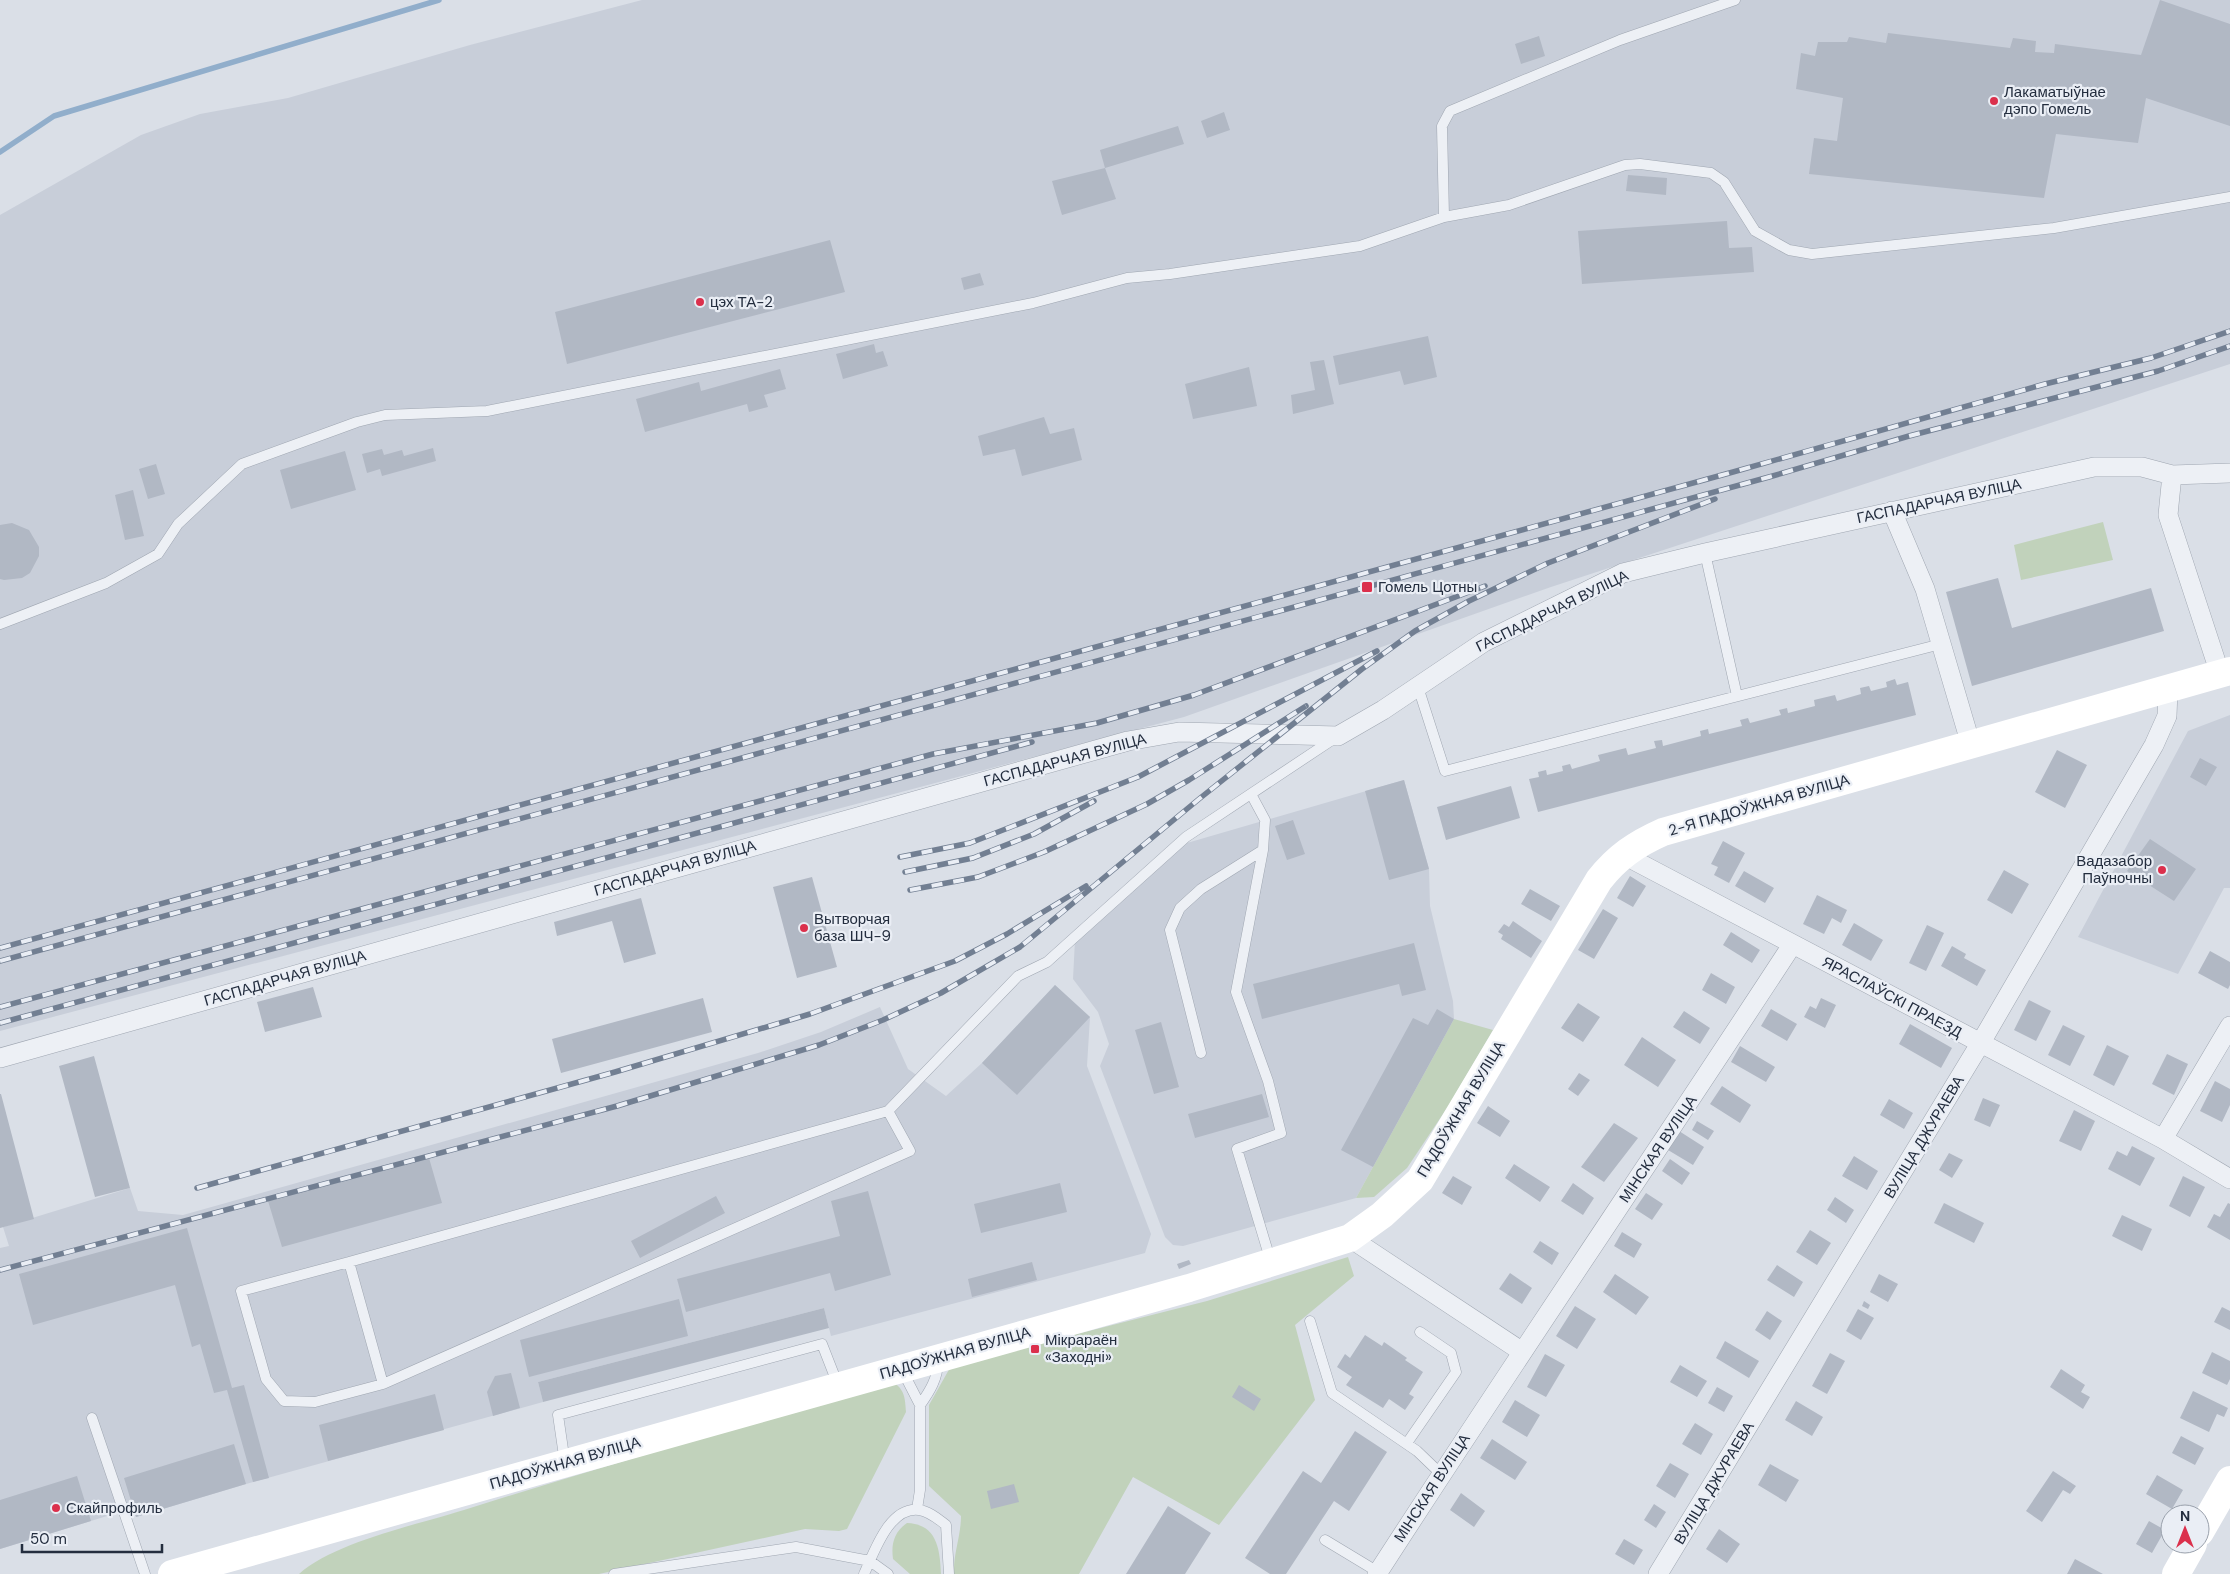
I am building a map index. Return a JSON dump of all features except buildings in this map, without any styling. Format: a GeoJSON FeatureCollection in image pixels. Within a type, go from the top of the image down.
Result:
{"type":"FeatureCollection","features":[{"type":"Feature","properties":{"kind":"main road","name":"2-Я ПАДОЎЖНАЯ ВУЛІЦА"},"geometry":{"type":"LineString","coordinates":[[1578,912],[1599,880],[1622,854],[1642,841],[1663,832],[2168,690],[2225,672]]}},
{"type":"Feature","properties":{"kind":"main road","name":"ПАДОЎЖНАЯ ВУЛІЦА"},"geometry":{"type":"LineString","coordinates":[[172,1574],[236,1565],[564,1463],[1271,1263],[1350,1238],[1382,1215],[1420,1180],[1578,912]]}},
{"type":"Feature","properties":{"kind":"main road"},"geometry":{"type":"LineString","coordinates":[[2210,1515],[2230,1480]]}},
{"type":"Feature","properties":{"kind":"main road"},"geometry":{"type":"LineString","coordinates":[[2176,1574],[2187,1554]]}},
{"type":"Feature","properties":{"kind":"street","name":"ГАСПАДАРЧАЯ ВУЛІЦА"},"geometry":{"type":"LineString","coordinates":[[0,1058],[1128,740],[1179,732],[1338,736],[1418,687],[1484,642],[1623,573],[1892,511],[2094,468],[2142,467],[2172,475],[2230,473]]}},
{"type":"Feature","properties":{"kind":"street"},"geometry":{"type":"LineString","coordinates":[[2172,475],[2168,515],[2225,672]]}},
{"type":"Feature","properties":{"kind":"street"},"geometry":{"type":"LineString","coordinates":[[1892,511],[1925,589],[1970,746]]}},
{"type":"Feature","properties":{"kind":"street","name":"ВУЛІЦА ДЖУРАЕВА"},"geometry":{"type":"LineString","coordinates":[[1658,1574],[1980,1044],[2154,744],[2167,716],[2168,690]]}},
{"type":"Feature","properties":{"kind":"street","name":"ЯРАСЛАЎСКІ ПРАЕЗД"},"geometry":{"type":"LineString","coordinates":[[1622,854],[2163,1139],[2230,1179]]}},
{"type":"Feature","properties":{"kind":"street","name":"МІНСКАЯ ВУЛІЦА"},"geometry":{"type":"LineString","coordinates":[[1378,1573],[1521,1351],[1654,1156],[1792,945]]}},
{"type":"Feature","properties":{"kind":"street"},"geometry":{"type":"LineString","coordinates":[[2163,1139],[2230,1026]]}},
{"type":"Feature","properties":{"kind":"street"},"geometry":{"type":"LineString","coordinates":[[1350,1238],[1521,1351]]}},
{"type":"Feature","properties":{"kind":"lane"},"geometry":{"type":"LineString","coordinates":[[1444,218],[1442,126],[1450,111],[1620,40],[1735,0]]}},
{"type":"Feature","properties":{"kind":"lane"},"geometry":{"type":"LineString","coordinates":[[0,624],[106,583],[158,554],[178,524],[242,464],[357,422],[385,415],[496,410],[1024,305],[1127,278],[1170,274],[1360,246],[1444,218],[1509,205],[1626,165],[1640,164],[1711,173],[1724,182],[1755,231],[1789,250],[1812,254],[2054,228],[2230,197]]}},
{"type":"Feature","properties":{"kind":"lane"},"geometry":{"type":"LineString","coordinates":[[1705,553],[1737,696]]}},
{"type":"Feature","properties":{"kind":"lane"},"geometry":{"type":"LineString","coordinates":[[1418,687],[1445,771],[1941,644]]}},
{"type":"Feature","properties":{"kind":"lane"},"geometry":{"type":"LineString","coordinates":[[888,1111],[910,1151],[384,1384],[315,1402],[284,1401],[266,1379],[241,1291],[888,1111],[1018,976],[1047,962],[1186,837],[1338,736]]}},
{"type":"Feature","properties":{"kind":"lane"},"geometry":{"type":"LineString","coordinates":[[1251,794],[1265,820],[1262,850],[1236,992],[1250,1038],[1268,1081],[1281,1132],[1237,1149],[1271,1263]]}},
{"type":"Feature","properties":{"kind":"lane"},"geometry":{"type":"LineString","coordinates":[[1201,1053],[1170,930],[1180,908],[1201,889],[1262,850]]}},
{"type":"Feature","properties":{"kind":"lane"},"geometry":{"type":"LineString","coordinates":[[349,1262],[384,1384]]}},
{"type":"Feature","properties":{"kind":"lane"},"geometry":{"type":"LineString","coordinates":[[1310,1321],[1332,1393],[1407,1443],[1441,1474]]}},
{"type":"Feature","properties":{"kind":"lane"},"geometry":{"type":"LineString","coordinates":[[1407,1443],[1456,1372],[1451,1353],[1420,1332]]}},
{"type":"Feature","properties":{"kind":"lane"},"geometry":{"type":"LineString","coordinates":[[564,1463],[558,1415],[822,1344],[838,1385]]}},
{"type":"Feature","properties":{"kind":"lane"},"geometry":{"type":"LineString","coordinates":[[920,1405],[932,1388],[938,1370],[938,1357]]}},
{"type":"Feature","properties":{"kind":"lane"},"geometry":{"type":"LineString","coordinates":[[901,1368],[920,1405],[920,1490],[917,1509]]}},
{"type":"Feature","properties":{"kind":"lane"},"geometry":{"type":"LineString","coordinates":[[92,1418],[145,1574]]}},
{"type":"Feature","properties":{"kind":"lane"},"geometry":{"type":"LineString","coordinates":[[864,1574],[886,1528],[898,1516],[917,1509],[930,1513],[946,1525],[949,1574]]}},
{"type":"Feature","properties":{"kind":"lane"},"geometry":{"type":"LineString","coordinates":[[1325,1540],[1378,1573]]}},
{"type":"Feature","properties":{"kind":"lane"},"geometry":{"type":"LineString","coordinates":[[614,1574],[796,1547],[870,1562],[888,1574]]}},
{"type":"Feature","properties":{"kind":"shaded area"},"geometry":{"type":"Polygon","coordinates":[[[642,0],[2230,0],[2230,364],[1551,587],[1184,717],[0,1031],[0,215],[141,135],[200,114],[288,98],[470,45],[642,0]]]}},
{"type":"Feature","properties":{"kind":"shaded area","name":"Вадазабор Паўночны"},"geometry":{"type":"Polygon","coordinates":[[[2230,715],[2230,888],[2224,888],[2178,974],[2078,937],[2188,731],[2230,715]]]}},
{"type":"Feature","properties":{"kind":"shaded area"},"geometry":{"type":"Polygon","coordinates":[[[1404,780],[1429,869],[1430,906],[1453,1001],[1454,1019],[1356,1198],[1183,1246],[1173,1245],[1165,1237],[1100,1066],[1109,1044],[1098,1012],[1073,979],[1075,940],[1187,843],[1404,780]]]}},
{"type":"Feature","properties":{"kind":"shaded area"},"geometry":{"type":"Polygon","coordinates":[[[1055,985],[1090,1017],[1087,1066],[1151,1234],[1145,1253],[831,1336],[824,1308],[538,1382],[543,1402],[246,1484],[136,1517],[133,1508],[0,1549],[0,1248],[9,1246],[3,1227],[130,1188],[138,1211],[183,1215],[758,1053],[821,1032],[880,1007],[908,1069],[946,1096],[982,1063],[1055,985]]]}},
{"type":"Feature","properties":{"kind":"green space"},"geometry":{"type":"Polygon","coordinates":[[[2103,522],[2113,560],[2021,580],[2014,545],[2103,522]]]}},
{"type":"Feature","properties":{"kind":"green space"},"geometry":{"type":"Polygon","coordinates":[[[1454,1019],[1493,1030],[1449,1105],[1407,1168],[1374,1197],[1356,1198],[1454,1019]]]}},
{"type":"Feature","properties":{"kind":"green space"},"geometry":{"type":"Polygon","coordinates":[[[1348,1257],[1354,1276],[1295,1325],[1315,1400],[1219,1525],[1133,1477],[1079,1574],[954,1574],[961,1516],[929,1486],[929,1405],[951,1366],[1207,1301],[1348,1257]]]}},
{"type":"Feature","properties":{"kind":"green space"},"geometry":{"type":"Polygon","coordinates":[[[893,1382],[904,1395],[906,1412],[847,1529],[839,1531],[805,1529],[599,1574],[299,1574],[333,1553],[377,1536],[893,1382]]]}},
{"type":"Feature","properties":{"kind":"green space"},"geometry":{"type":"Polygon","coordinates":[[[907,1523],[917,1524],[931,1533],[938,1547],[941,1574],[910,1574],[893,1559],[894,1539],[899,1530],[907,1523]]]}},
{"type":"Feature","properties":{"kind":"waterway"},"geometry":{"type":"LineString","coordinates":[[0,152],[54,116],[439,0]]}},
{"type":"Feature","properties":{"kind":"railway"},"geometry":{"type":"LineString","coordinates":[[0,948],[1733,472],[2045,384],[2151,358],[2230,331]]}},
{"type":"Feature","properties":{"kind":"railway"},"geometry":{"type":"LineString","coordinates":[[0,961],[1769,477],[1909,436],[2158,371],[2230,346]]}},
{"type":"Feature","properties":{"kind":"railway"},"geometry":{"type":"LineString","coordinates":[[0,1270],[617,1106],[819,1045],[883,1020],[941,993],[1020,947],[1199,799],[1362,669],[1415,631],[1469,601],[1548,563],[1715,499]]}},
{"type":"Feature","properties":{"kind":"railway"},"geometry":{"type":"LineString","coordinates":[[0,1007],[933,754],[1097,723],[1194,695],[1485,586]]}},
{"type":"Feature","properties":{"kind":"railway"},"geometry":{"type":"LineString","coordinates":[[900,857],[970,843],[1138,777],[1377,651]]}},
{"type":"Feature","properties":{"kind":"railway"},"geometry":{"type":"LineString","coordinates":[[910,890],[978,877],[1044,852],[1147,804],[1189,780],[1306,706]]}},
{"type":"Feature","properties":{"kind":"railway"},"geometry":{"type":"LineString","coordinates":[[0,1023],[1032,742]]}},
{"type":"Feature","properties":{"kind":"railway"},"geometry":{"type":"LineString","coordinates":[[905,872],[973,858],[1034,834],[1094,801]]}},
{"type":"Feature","properties":{"kind":"railway"},"geometry":{"type":"LineString","coordinates":[[197,1188],[615,1072],[810,1014],[955,961],[1007,934],[1086,886]]}},
{"type":"Feature","properties":{"kind":"place","name":"Лакаматыўнае дэпо Гомель"},"geometry":{"type":"Point","coordinates":[1994,101]}},
{"type":"Feature","properties":{"kind":"place","name":"цэх ТА-2"},"geometry":{"type":"Point","coordinates":[700,302]}},
{"type":"Feature","properties":{"kind":"place","name":"Гомель Цотны"},"geometry":{"type":"Point","coordinates":[1367,587]}},
{"type":"Feature","properties":{"kind":"place","name":"Вадазабор Паўночны"},"geometry":{"type":"Point","coordinates":[2162,870]}},
{"type":"Feature","properties":{"kind":"place","name":"Вытворчая база ШЧ-9"},"geometry":{"type":"Point","coordinates":[804,928]}},
{"type":"Feature","properties":{"kind":"place","name":"Мікрараён «Заходні»"},"geometry":{"type":"Point","coordinates":[1035,1349]}},
{"type":"Feature","properties":{"kind":"place","name":"Скайпрофиль"},"geometry":{"type":"Point","coordinates":[56,1508]}}]}
